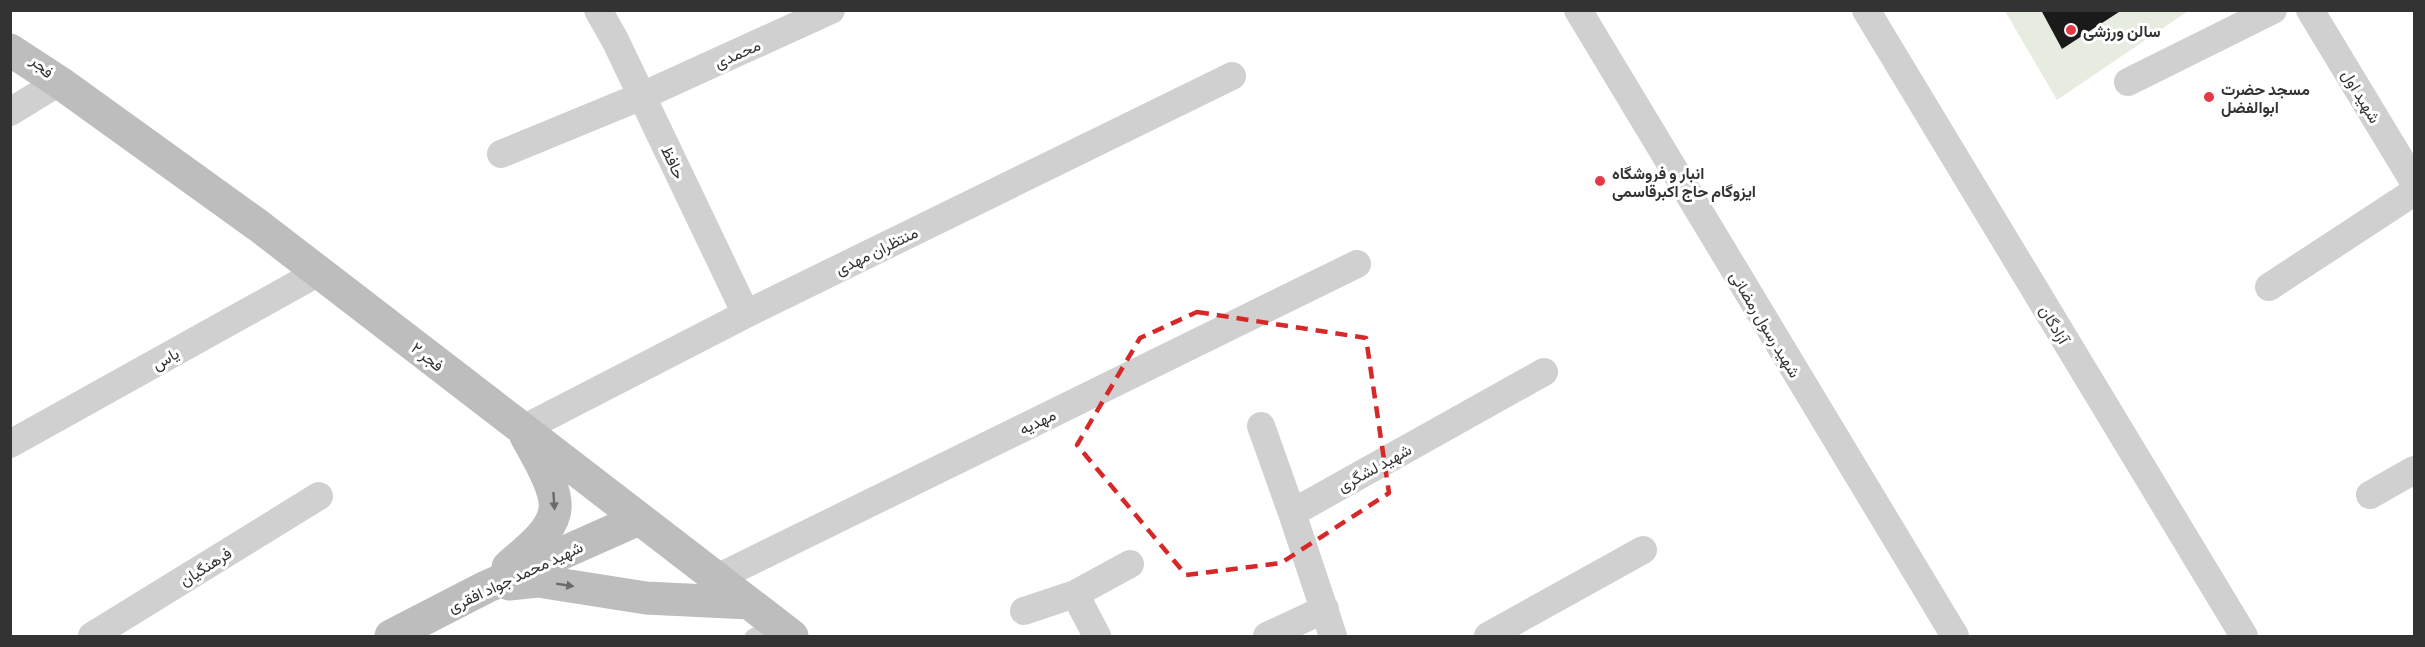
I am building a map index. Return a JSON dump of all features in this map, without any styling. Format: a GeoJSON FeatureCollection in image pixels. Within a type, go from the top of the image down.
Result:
{"type":"FeatureCollection","features":[{"type":"Feature","properties":{"kind":"street","name":"حافظ"},"geometry":{"type":"LineString","coordinates":[[598,10],[615,40],[746,314]]}},
{"type":"Feature","properties":{"kind":"street","name":"محمدی"},"geometry":{"type":"LineString","coordinates":[[501,154],[642,96],[831,10]]}},
{"type":"Feature","properties":{"kind":"street","name":"شهید رسول رمضانی"},"geometry":{"type":"LineString","coordinates":[[1578,10],[1955,636]]}},
{"type":"Feature","properties":{"kind":"street","name":"آزادگان"},"geometry":{"type":"LineString","coordinates":[[1866,10],[2244,636]]}},
{"type":"Feature","properties":{"kind":"street"},"geometry":{"type":"LineString","coordinates":[[2128,82],[2272,10]]}},
{"type":"Feature","properties":{"kind":"street","name":"شهید اول"},"geometry":{"type":"LineString","coordinates":[[2310,10],[2415,182]]}},
{"type":"Feature","properties":{"kind":"street","name":"فجر"},"geometry":{"type":"LineString","coordinates":[[10,35],[59,82]]}},
{"type":"Feature","properties":{"kind":"street","name":"فجر"},"geometry":{"type":"LineString","coordinates":[[10,50],[59,82]]}},
{"type":"Feature","properties":{"kind":"street","name":"منتظران مهدی"},"geometry":{"type":"LineString","coordinates":[[523,429],[746,314],[1232,76]]}},
{"type":"Feature","properties":{"kind":"street"},"geometry":{"type":"LineString","coordinates":[[10,112],[59,82]]}},
{"type":"Feature","properties":{"kind":"street","name":"فجر ۲"},"geometry":{"type":"LineString","coordinates":[[59,82],[259,226],[749,603],[773,632]]}},
{"type":"Feature","properties":{"kind":"street"},"geometry":{"type":"LineString","coordinates":[[2269,287],[2415,192]]}},
{"type":"Feature","properties":{"kind":"street","name":"مهدیه"},"geometry":{"type":"LineString","coordinates":[[717,579],[1357,264]]}},
{"type":"Feature","properties":{"kind":"street","name":"یاس"},"geometry":{"type":"LineString","coordinates":[[10,444],[319,272]]}},
{"type":"Feature","properties":{"kind":"street","name":"شهید لشگری"},"geometry":{"type":"LineString","coordinates":[[1292,513],[1544,372]]}},
{"type":"Feature","properties":{"kind":"street"},"geometry":{"type":"LineString","coordinates":[[1261,426],[1333,636]]}},
{"type":"Feature","properties":{"kind":"street"},"geometry":{"type":"LineString","coordinates":[[486,587],[540,538],[554,514],[554,494],[523,429]]}},
{"type":"Feature","properties":{"kind":"street"},"geometry":{"type":"LineString","coordinates":[[2370,495],[2415,470]]}},
{"type":"Feature","properties":{"kind":"street","name":"فرهنگیان"},"geometry":{"type":"LineString","coordinates":[[92,636],[319,496]]}},
{"type":"Feature","properties":{"kind":"street","name":"شهید محمد جواد افقری"},"geometry":{"type":"LineString","coordinates":[[391,636],[486,587],[639,519]]}},
{"type":"Feature","properties":{"kind":"street"},"geometry":{"type":"LineString","coordinates":[[1488,636],[1643,549]]}},
{"type":"Feature","properties":{"kind":"street"},"geometry":{"type":"LineString","coordinates":[[1024,611],[1075,594],[1130,564]]}},
{"type":"Feature","properties":{"kind":"street"},"geometry":{"type":"LineString","coordinates":[[486,587],[538,581],[646,598],[749,603]]}},
{"type":"Feature","properties":{"kind":"street"},"geometry":{"type":"LineString","coordinates":[[1075,594],[1097,636]]}},
{"type":"Feature","properties":{"kind":"street"},"geometry":{"type":"LineString","coordinates":[[1267,636],[1325,609]]}},
{"type":"Feature","properties":{"kind":"highlighted area"},"geometry":{"type":"Polygon","coordinates":[[[1197,312],[1366,338],[1389,493],[1281,563],[1186,575],[1077,445],[1140,338],[1197,312]]]}},
{"type":"Feature","properties":{"kind":"shaded area"},"geometry":{"type":"Polygon","coordinates":[[[2005,11],[2188,11],[2057,100],[2005,11]]]}},
{"type":"Feature","properties":{"kind":"building","name":"سالن ورزشی"},"geometry":{"type":"Polygon","coordinates":[[[2041,10],[2122,10],[2062,49],[2041,10]]]}},
{"type":"Feature","properties":{"kind":"place","name":"سالن ورزشی"},"geometry":{"type":"Point","coordinates":[2071,30]}},
{"type":"Feature","properties":{"kind":"place","name":"مسجد حضرت ابوالفضل"},"geometry":{"type":"Point","coordinates":[2209,97]}},
{"type":"Feature","properties":{"kind":"place","name":"انبار و فروشگاه ایزوگام حاج اکبرقاسمی"},"geometry":{"type":"Point","coordinates":[1600,181]}}]}
